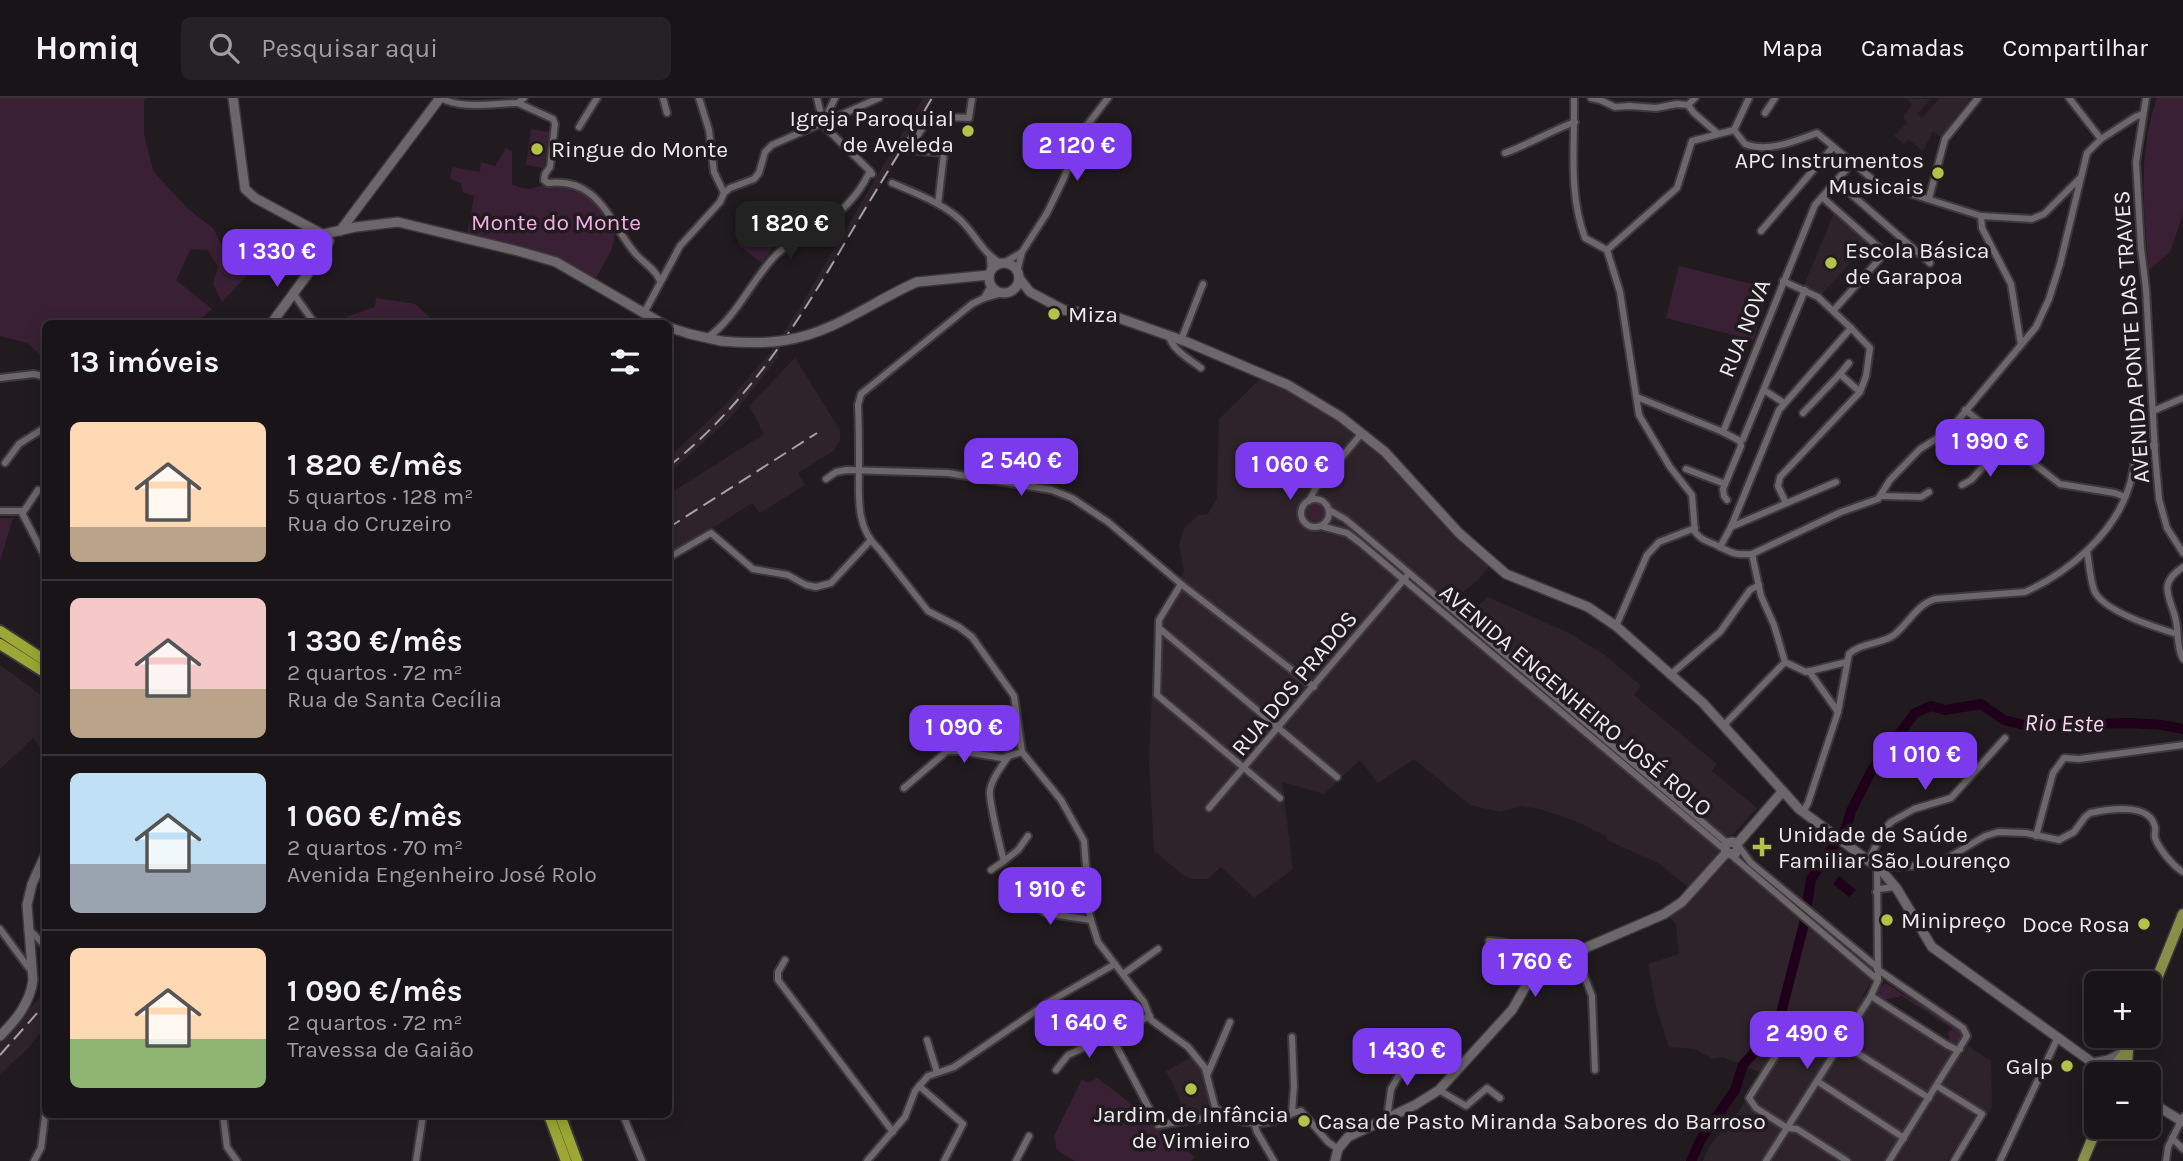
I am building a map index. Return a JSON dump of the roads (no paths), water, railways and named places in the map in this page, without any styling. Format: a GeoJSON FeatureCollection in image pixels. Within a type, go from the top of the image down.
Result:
{"type":"FeatureCollection","features":[{"type":"Feature","properties":{"kind":"highway"},"geometry":{"type":"LineString","coordinates":[[0,631],[42,658]]}},
{"type":"Feature","properties":{"kind":"highway"},"geometry":{"type":"LineString","coordinates":[[0,644],[42,670]]}},
{"type":"Feature","properties":{"kind":"highway"},"geometry":{"type":"LineString","coordinates":[[550,1118],[566,1161]]}},
{"type":"Feature","properties":{"kind":"highway"},"geometry":{"type":"LineString","coordinates":[[561,1118],[577,1161]]}},
{"type":"Feature","properties":{"kind":"main road"},"geometry":{"type":"LineString","coordinates":[[2160,971],[2183,914]]}},
{"type":"Feature","properties":{"kind":"main road"},"geometry":{"type":"LineString","coordinates":[[2117,1062],[2128,1049]]}},
{"type":"Feature","properties":{"kind":"main road"},"geometry":{"type":"LineString","coordinates":[[2127,1062],[2128,1049]]}},
{"type":"Feature","properties":{"kind":"main road"},"geometry":{"type":"LineString","coordinates":[[2083,1161],[2092,1139]]}},
{"type":"Feature","properties":{"kind":"street"},"geometry":{"type":"LineString","coordinates":[[233,98],[245,189],[255,198],[328,238],[327,247]]}},
{"type":"Feature","properties":{"kind":"street"},"geometry":{"type":"LineString","coordinates":[[275,320],[308,272],[440,98],[449,103],[461,104],[521,100],[553,119],[555,124],[550,167],[544,180],[548,183],[561,182],[584,190],[598,199],[633,251],[657,273],[660,281]]}},
{"type":"Feature","properties":{"kind":"street"},"geometry":{"type":"LineString","coordinates":[[579,127],[597,98]]}},
{"type":"Feature","properties":{"kind":"street"},"geometry":{"type":"LineString","coordinates":[[663,98],[667,113]]}},
{"type":"Feature","properties":{"kind":"street"},"geometry":{"type":"LineString","coordinates":[[699,98],[709,131],[714,172],[724,193]]}},
{"type":"Feature","properties":{"kind":"street"},"geometry":{"type":"LineString","coordinates":[[707,338],[724,324],[774,257],[843,209],[871,172],[822,123],[817,98]]}},
{"type":"Feature","properties":{"kind":"street"},"geometry":{"type":"LineString","coordinates":[[822,123],[835,98]]}},
{"type":"Feature","properties":{"kind":"street"},"geometry":{"type":"LineString","coordinates":[[308,272],[315,237],[341,229],[398,222],[545,258],[572,270],[647,317],[660,281],[680,246],[720,202],[724,193],[754,179],[759,173],[765,152],[772,145],[879,98]]}},
{"type":"Feature","properties":{"kind":"street"},"geometry":{"type":"LineString","coordinates":[[938,205],[944,153],[909,150],[926,122],[947,123],[948,117],[969,118],[972,98]]}},
{"type":"Feature","properties":{"kind":"street"},"geometry":{"type":"LineString","coordinates":[[1007,292],[1017,286],[1022,252],[1047,213],[1084,128],[1108,98]]}},
{"type":"Feature","properties":{"kind":"street"},"geometry":{"type":"LineString","coordinates":[[1574,98],[1575,141],[1572,168],[1580,223],[1585,237],[1607,250],[1620,292],[1639,415],[1670,467],[1692,495],[1695,532],[1703,541],[1734,554],[1752,554],[1841,512],[1878,499],[1890,480],[1920,449],[1942,436],[2036,327],[2049,299],[2087,153],[2101,139],[2143,114]]}},
{"type":"Feature","properties":{"kind":"street"},"geometry":{"type":"LineString","coordinates":[[1591,98],[1615,107],[1656,108],[1688,105]]}},
{"type":"Feature","properties":{"kind":"street"},"geometry":{"type":"LineString","coordinates":[[1688,105],[1695,98]]}},
{"type":"Feature","properties":{"kind":"street"},"geometry":{"type":"LineString","coordinates":[[1734,130],[1749,98]]}},
{"type":"Feature","properties":{"kind":"street"},"geometry":{"type":"LineString","coordinates":[[1765,113],[1775,98]]}},
{"type":"Feature","properties":{"kind":"street"},"geometry":{"type":"LineString","coordinates":[[1929,198],[1945,139],[1978,98]]}},
{"type":"Feature","properties":{"kind":"street"},"geometry":{"type":"LineString","coordinates":[[2069,98],[2101,139]]}},
{"type":"Feature","properties":{"kind":"street","name":"AVENIDA PONTE DAS TRAVES"},"geometry":{"type":"LineString","coordinates":[[2146,98],[2136,162],[2159,499],[2167,528],[2183,553]]}},
{"type":"Feature","properties":{"kind":"street"},"geometry":{"type":"LineString","coordinates":[[1688,105],[1717,133]]}},
{"type":"Feature","properties":{"kind":"street"},"geometry":{"type":"LineString","coordinates":[[1506,153],[1529,145],[1543,134],[1574,122]]}},
{"type":"Feature","properties":{"kind":"street"},"geometry":{"type":"LineString","coordinates":[[1607,250],[1677,188],[1692,141],[1734,130]]}},
{"type":"Feature","properties":{"kind":"street"},"geometry":{"type":"LineString","coordinates":[[1734,130],[1745,145],[1753,148],[1788,144],[1817,133],[1877,183],[1981,216],[2032,219],[2044,214],[2059,202],[2079,179]]}},
{"type":"Feature","properties":{"kind":"street"},"geometry":{"type":"LineString","coordinates":[[1761,231],[1833,147]]}},
{"type":"Feature","properties":{"kind":"street","name":"RUA NOVA"},"geometry":{"type":"LineString","coordinates":[[1723,432],[1815,205],[1852,163]]}},
{"type":"Feature","properties":{"kind":"street"},"geometry":{"type":"LineString","coordinates":[[1836,181],[1930,262]]}},
{"type":"Feature","properties":{"kind":"street"},"geometry":{"type":"LineString","coordinates":[[892,183],[958,217],[990,258],[1014,267],[1030,292],[1064,310],[1116,317],[1168,334],[1288,385],[1325,405],[1385,452],[1459,533],[1506,573],[1588,607],[1616,626],[1703,703],[1803,812],[1879,869],[1895,887],[1932,947],[2092,1062]]}},
{"type":"Feature","properties":{"kind":"street"},"geometry":{"type":"LineString","coordinates":[[1822,197],[1885,253],[1834,310]]}},
{"type":"Feature","properties":{"kind":"street"},"geometry":{"type":"LineString","coordinates":[[1981,216],[1982,228],[2011,284],[2021,345]]}},
{"type":"Feature","properties":{"kind":"street"},"geometry":{"type":"LineString","coordinates":[[297,220],[318,249],[327,247]]}},
{"type":"Feature","properties":{"kind":"street"},"geometry":{"type":"LineString","coordinates":[[990,278],[1003,263],[1022,252]]}},
{"type":"Feature","properties":{"kind":"street"},"geometry":{"type":"LineString","coordinates":[[985,298],[990,278],[990,258]]}},
{"type":"Feature","properties":{"kind":"street"},"geometry":{"type":"LineString","coordinates":[[672,328],[721,341],[786,341],[816,333],[846,320],[917,282],[932,279],[990,278],[1007,292]]}},
{"type":"Feature","properties":{"kind":"street"},"geometry":{"type":"LineString","coordinates":[[1783,281],[1805,290],[1834,310],[1870,348],[1866,376],[1860,392],[1780,477],[1778,486],[1786,503]]}},
{"type":"Feature","properties":{"kind":"street"},"geometry":{"type":"LineString","coordinates":[[1181,340],[1203,284]]}},
{"type":"Feature","properties":{"kind":"street"},"geometry":{"type":"LineString","coordinates":[[1744,439],[1805,290]]}},
{"type":"Feature","properties":{"kind":"street"},"geometry":{"type":"LineString","coordinates":[[1030,292],[1007,292],[972,304],[861,394],[858,405],[859,506],[870,541],[928,611],[972,637],[1014,696],[1022,752],[1062,800],[1084,841],[1091,920],[1098,942],[1144,1002],[1151,1020],[1194,1054],[1208,1073],[1214,1104],[1226,1115]]}},
{"type":"Feature","properties":{"kind":"street"},"geometry":{"type":"LineString","coordinates":[[293,293],[312,320]]}},
{"type":"Feature","properties":{"kind":"street"},"geometry":{"type":"LineString","coordinates":[[1720,547],[1784,403],[1851,328]]}},
{"type":"Feature","properties":{"kind":"street"},"geometry":{"type":"LineString","coordinates":[[1168,334],[1176,349],[1202,368]]}},
{"type":"Feature","properties":{"kind":"street"},"geometry":{"type":"LineString","coordinates":[[1803,413],[1849,363]]}},
{"type":"Feature","properties":{"kind":"street"},"geometry":{"type":"LineString","coordinates":[[0,378],[34,374],[42,376]]}},
{"type":"Feature","properties":{"kind":"street"},"geometry":{"type":"LineString","coordinates":[[1840,374],[1860,392]]}},
{"type":"Feature","properties":{"kind":"street"},"geometry":{"type":"LineString","coordinates":[[1764,390],[1784,403]]}},
{"type":"Feature","properties":{"kind":"street"},"geometry":{"type":"LineString","coordinates":[[1637,397],[1740,441],[1741,446],[1723,493],[1727,500]]}},
{"type":"Feature","properties":{"kind":"street"},"geometry":{"type":"LineString","coordinates":[[2152,411],[2183,398]]}},
{"type":"Feature","properties":{"kind":"street"},"geometry":{"type":"LineString","coordinates":[[1965,410],[2060,484],[2125,497]]}},
{"type":"Feature","properties":{"kind":"street"},"geometry":{"type":"LineString","coordinates":[[5,463],[19,444],[42,429]]}},
{"type":"Feature","properties":{"kind":"street"},"geometry":{"type":"LineString","coordinates":[[1309,501],[1315,489],[1362,433]]}},
{"type":"Feature","properties":{"kind":"street"},"geometry":{"type":"LineString","coordinates":[[1962,485],[2006,442]]}},
{"type":"Feature","properties":{"kind":"street"},"geometry":{"type":"LineString","coordinates":[[1803,812],[1838,712],[1849,654],[1855,649],[1895,634],[1927,601],[2025,592],[2038,586],[2087,551],[2104,533],[2125,497],[2137,450],[2155,445]]}},
{"type":"Feature","properties":{"kind":"street"},"geometry":{"type":"LineString","coordinates":[[1686,469],[1725,484]]}},
{"type":"Feature","properties":{"kind":"street"},"geometry":{"type":"LineString","coordinates":[[826,478],[836,472],[859,470],[948,473],[1052,490],[1088,508],[1314,687]]}},
{"type":"Feature","properties":{"kind":"street"},"geometry":{"type":"LineString","coordinates":[[1731,527],[1836,482]]}},
{"type":"Feature","properties":{"kind":"street"},"geometry":{"type":"LineString","coordinates":[[0,511],[27,509],[38,490]]}},
{"type":"Feature","properties":{"kind":"street"},"geometry":{"type":"LineString","coordinates":[[1881,495],[1921,497],[1929,492]]}},
{"type":"Feature","properties":{"kind":"street","name":"AVENIDA ENGENHEIRO JOSÉ ROLO"},"geometry":{"type":"LineString","coordinates":[[1878,980],[1796,910],[1730,848],[1345,519],[1329,510],[1321,501],[1309,501],[1301,511],[1302,519],[1308,526],[1321,526],[1347,533],[1730,848],[1813,913],[1877,968],[1963,1028],[1967,1036],[1960,1049]]}},
{"type":"Feature","properties":{"kind":"street"},"geometry":{"type":"LineString","coordinates":[[1321,526],[1328,519],[1329,510]]}},
{"type":"Feature","properties":{"kind":"street"},"geometry":{"type":"LineString","coordinates":[[21,511],[42,551]]}},
{"type":"Feature","properties":{"kind":"street"},"geometry":{"type":"LineString","coordinates":[[1616,626],[1647,555],[1659,542],[1695,528]]}},
{"type":"Feature","properties":{"kind":"street"},"geometry":{"type":"LineString","coordinates":[[672,556],[711,533],[753,569],[788,575],[806,585],[816,587],[831,583],[870,541]]}},
{"type":"Feature","properties":{"kind":"street"},"geometry":{"type":"LineString","coordinates":[[2087,551],[2094,590],[2100,600],[2123,613],[2177,634]]}},
{"type":"Feature","properties":{"kind":"street"},"geometry":{"type":"LineString","coordinates":[[1752,554],[1761,596],[1774,625],[1784,662]]}},
{"type":"Feature","properties":{"kind":"street"},"geometry":{"type":"LineString","coordinates":[[2183,567],[2169,579],[2167,587],[2167,596],[2177,623],[2177,643],[2183,659]]}},
{"type":"Feature","properties":{"kind":"street"},"geometry":{"type":"LineString","coordinates":[[1404,580],[1409,574]]}},
{"type":"Feature","properties":{"kind":"street","name":"RUA DOS PRADOS"},"geometry":{"type":"LineString","coordinates":[[1209,807],[1404,580]]}},
{"type":"Feature","properties":{"kind":"street"},"geometry":{"type":"LineString","coordinates":[[1181,584],[1159,620],[1157,695],[1280,798]]}},
{"type":"Feature","properties":{"kind":"street"},"geometry":{"type":"LineString","coordinates":[[1669,675],[1720,632],[1750,590],[1759,585]]}},
{"type":"Feature","properties":{"kind":"street"},"geometry":{"type":"LineString","coordinates":[[1158,628],[1337,777]]}},
{"type":"Feature","properties":{"kind":"street"},"geometry":{"type":"LineString","coordinates":[[1784,662],[1810,671],[1838,712]]}},
{"type":"Feature","properties":{"kind":"street"},"geometry":{"type":"LineString","coordinates":[[1724,725],[1784,662]]}},
{"type":"Feature","properties":{"kind":"street"},"geometry":{"type":"LineString","coordinates":[[1810,671],[1847,662]]}},
{"type":"Feature","properties":{"kind":"street"},"geometry":{"type":"LineString","coordinates":[[1869,860],[1883,831],[1891,822],[1914,809],[1951,797],[2005,738]]}},
{"type":"Feature","properties":{"kind":"street"},"geometry":{"type":"LineString","coordinates":[[2036,836],[2055,767],[2064,758],[2080,759],[2183,745]]}},
{"type":"Feature","properties":{"kind":"street"},"geometry":{"type":"LineString","coordinates":[[904,788],[947,751],[1002,758],[1022,752]]}},
{"type":"Feature","properties":{"kind":"street"},"geometry":{"type":"LineString","coordinates":[[1004,860],[989,792],[1001,766],[1009,756]]}},
{"type":"Feature","properties":{"kind":"street"},"geometry":{"type":"LineString","coordinates":[[1335,1161],[1338,1149],[1348,1137],[1415,1105],[1439,1090],[1512,1010],[1533,974],[1543,966],[1669,911],[1682,902],[1782,792]]}},
{"type":"Feature","properties":{"kind":"street"},"geometry":{"type":"LineString","coordinates":[[1879,869],[1936,865],[1985,836],[1998,832],[2059,840],[2074,832],[2090,813],[2139,810],[2147,815],[2155,826],[2155,837],[2159,845],[2183,872]]}},
{"type":"Feature","properties":{"kind":"street"},"geometry":{"type":"LineString","coordinates":[[991,870],[1018,850],[1028,836]]}},
{"type":"Feature","properties":{"kind":"street"},"geometry":{"type":"LineString","coordinates":[[0,1036],[25,1006],[32,985],[27,927],[28,898],[42,863]]}},
{"type":"Feature","properties":{"kind":"street"},"geometry":{"type":"LineString","coordinates":[[1766,1161],[1871,996],[1878,980],[1876,892],[1879,869]]}},
{"type":"Feature","properties":{"kind":"street"},"geometry":{"type":"LineString","coordinates":[[1876,892],[1895,887]]}},
{"type":"Feature","properties":{"kind":"street"},"geometry":{"type":"LineString","coordinates":[[1016,902],[1037,907],[1045,913],[1091,920]]}},
{"type":"Feature","properties":{"kind":"street"},"geometry":{"type":"LineString","coordinates":[[27,927],[42,943]]}},
{"type":"Feature","properties":{"kind":"street"},"geometry":{"type":"LineString","coordinates":[[0,929],[32,970]]}},
{"type":"Feature","properties":{"kind":"street"},"geometry":{"type":"LineString","coordinates":[[1489,941],[1518,945],[1532,953],[1543,966]]}},
{"type":"Feature","properties":{"kind":"street"},"geometry":{"type":"LineString","coordinates":[[1123,974],[1158,949]]}},
{"type":"Feature","properties":{"kind":"street"},"geometry":{"type":"LineString","coordinates":[[1576,952],[1592,996],[1595,1070]]}},
{"type":"Feature","properties":{"kind":"street"},"geometry":{"type":"LineString","coordinates":[[785,960],[778,972],[778,981],[893,1132]]}},
{"type":"Feature","properties":{"kind":"street"},"geometry":{"type":"LineString","coordinates":[[867,1161],[905,1117],[919,1086],[928,1076],[954,1067],[1049,1002],[1115,964]]}},
{"type":"Feature","properties":{"kind":"street"},"geometry":{"type":"LineString","coordinates":[[1871,996],[1947,1045],[1960,1049],[1890,1160]]}},
{"type":"Feature","properties":{"kind":"street"},"geometry":{"type":"LineString","coordinates":[[1056,1070],[1068,1055],[1150,1016]]}},
{"type":"Feature","properties":{"kind":"street"},"geometry":{"type":"LineString","coordinates":[[1847,1161],[1797,1129],[1787,1128],[1756,1108],[1749,1098],[1800,1021],[1808,1022],[1842,1042],[1929,1098]]}},
{"type":"Feature","properties":{"kind":"street"},"geometry":{"type":"LineString","coordinates":[[1208,1073],[1230,1022]]}},
{"type":"Feature","properties":{"kind":"street"},"geometry":{"type":"LineString","coordinates":[[1111,1036],[1158,1125],[1226,1115],[1254,1123],[1270,1122],[1303,1111],[1328,1142],[1338,1149]]}},
{"type":"Feature","properties":{"kind":"street"},"geometry":{"type":"LineString","coordinates":[[1292,1037],[1292,1113]]}},
{"type":"Feature","properties":{"kind":"street"},"geometry":{"type":"LineString","coordinates":[[2000,1161],[2058,1037]]}},
{"type":"Feature","properties":{"kind":"street"},"geometry":{"type":"LineString","coordinates":[[927,1040],[937,1072]]}},
{"type":"Feature","properties":{"kind":"street"},"geometry":{"type":"LineString","coordinates":[[2098,1062],[2109,1060],[2128,1049]]}},
{"type":"Feature","properties":{"kind":"street"},"geometry":{"type":"LineString","coordinates":[[1387,1118],[1391,1088],[1410,1056]]}},
{"type":"Feature","properties":{"kind":"street"},"geometry":{"type":"LineString","coordinates":[[1817,1081],[1904,1138]]}},
{"type":"Feature","properties":{"kind":"street"},"geometry":{"type":"LineString","coordinates":[[919,1086],[963,1124],[944,1161]]}},
{"type":"Feature","properties":{"kind":"street"},"geometry":{"type":"LineString","coordinates":[[1937,1086],[1982,1114],[1954,1161]]}},
{"type":"Feature","properties":{"kind":"street"},"geometry":{"type":"LineString","coordinates":[[1439,1090],[1466,1106],[1487,1088],[1500,1098]]}},
{"type":"Feature","properties":{"kind":"street"},"geometry":{"type":"LineString","coordinates":[[2161,1108],[2182,1120],[2168,1147],[2166,1161]]}},
{"type":"Feature","properties":{"kind":"street"},"geometry":{"type":"LineString","coordinates":[[34,1161],[41,1148],[45,1118]]}},
{"type":"Feature","properties":{"kind":"street"},"geometry":{"type":"LineString","coordinates":[[223,1118],[227,1147],[237,1161]]}},
{"type":"Feature","properties":{"kind":"street"},"geometry":{"type":"LineString","coordinates":[[416,1161],[423,1118]]}},
{"type":"Feature","properties":{"kind":"street"},"geometry":{"type":"LineString","coordinates":[[624,1118],[642,1161]]}},
{"type":"Feature","properties":{"kind":"street"},"geometry":{"type":"LineString","coordinates":[[1254,1123],[1275,1161]]}},
{"type":"Feature","properties":{"kind":"street"},"geometry":{"type":"LineString","coordinates":[[1016,1161],[1029,1136]]}},
{"type":"Feature","properties":{"kind":"street"},"geometry":{"type":"LineString","coordinates":[[2172,1139],[2183,1149]]}},
{"type":"Feature","properties":{"kind":"waterway","name":"Rio Este"},"geometry":{"type":"LineString","coordinates":[[1691,1161],[1701,1139],[1735,1090],[1743,1065],[1778,1025],[1804,924],[1811,879],[1846,828],[1851,811],[1872,770],[1915,713],[1931,706],[1945,710],[1981,704],[2004,720],[2024,725],[2132,723],[2183,729]]}},
{"type":"Feature","properties":{"kind":"railway"},"geometry":{"type":"LineString","coordinates":[[672,464],[722,417],[768,362],[808,304],[932,98]]}},
{"type":"Feature","properties":{"kind":"railway"},"geometry":{"type":"LineString","coordinates":[[672,525],[817,433]]}},
{"type":"Feature","properties":{"kind":"railway"},"geometry":{"type":"LineString","coordinates":[[0,1055],[42,1008]]}},
{"type":"Feature","properties":{"kind":"place","name":"Igreja Paroquial de Aveleda"},"geometry":{"type":"Point","coordinates":[968,131]}},
{"type":"Feature","properties":{"kind":"place","name":"Ringue do Monte"},"geometry":{"type":"Point","coordinates":[537,149]}},
{"type":"Feature","properties":{"kind":"place","name":"APC Instrumentos Musicais"},"geometry":{"type":"Point","coordinates":[1938,173]}},
{"type":"Feature","properties":{"kind":"place","name":"Escola Básica de Garapoa"},"geometry":{"type":"Point","coordinates":[1831,263]}},
{"type":"Feature","properties":{"kind":"place","name":"Miza"},"geometry":{"type":"Point","coordinates":[1054,314]}},
{"type":"Feature","properties":{"kind":"place","name":"Unidade de Saúde Familiar São Lourenço"},"geometry":{"type":"Point","coordinates":[1762,847]}},
{"type":"Feature","properties":{"kind":"place","name":"Minipreço"},"geometry":{"type":"Point","coordinates":[1887,920]}},
{"type":"Feature","properties":{"kind":"place","name":"Doce Rosa"},"geometry":{"type":"Point","coordinates":[2144,924]}},
{"type":"Feature","properties":{"kind":"place","name":"Galp"},"geometry":{"type":"Point","coordinates":[2067,1066]}},
{"type":"Feature","properties":{"kind":"place","name":"Jardim de Infância de Vimieiro"},"geometry":{"type":"Point","coordinates":[1191,1089]}},
{"type":"Feature","properties":{"kind":"place","name":"Casa de Pasto Miranda Sabores do Barroso"},"geometry":{"type":"Point","coordinates":[1304,1121]}},
{"type":"Feature","properties":{"kind":"park label","name":"Monte do Monte"},"geometry":{"type":"Point","coordinates":[556,222]}}]}
